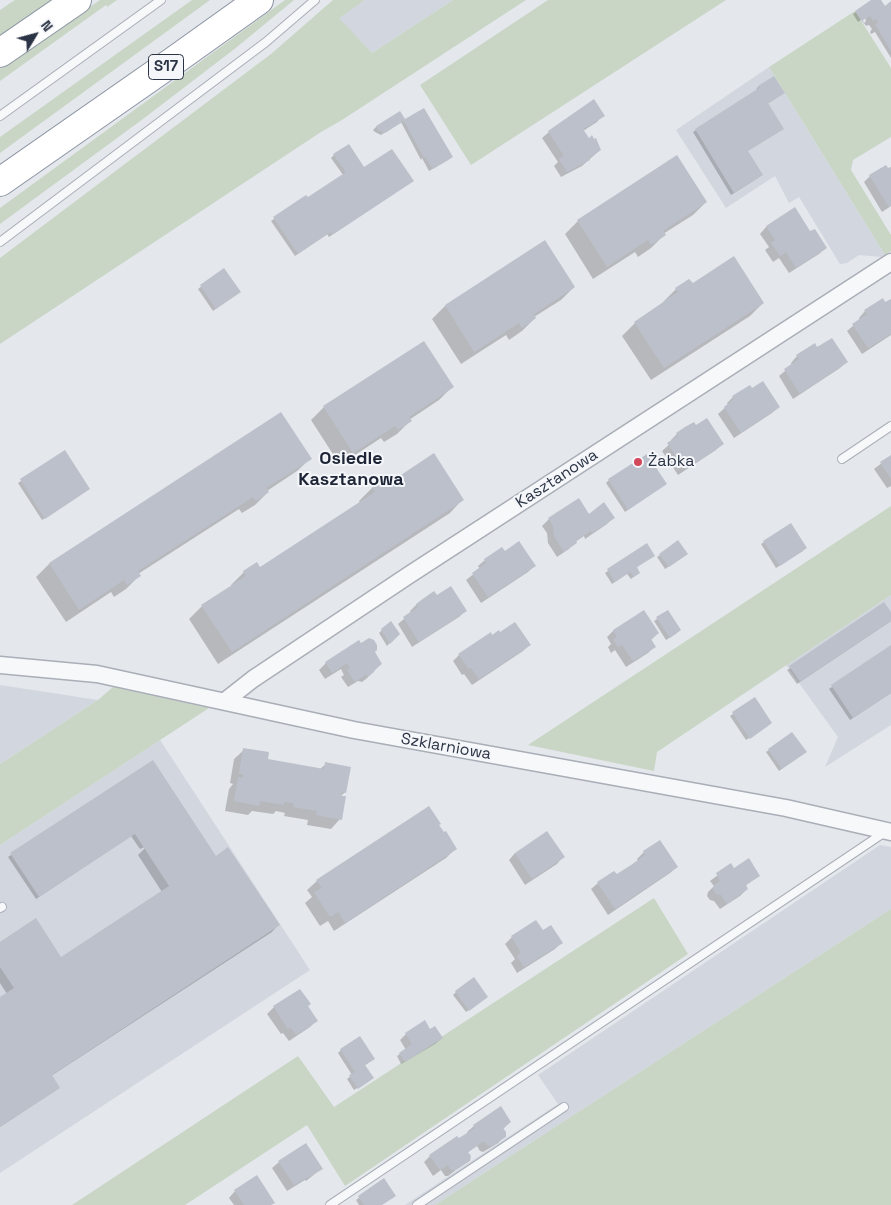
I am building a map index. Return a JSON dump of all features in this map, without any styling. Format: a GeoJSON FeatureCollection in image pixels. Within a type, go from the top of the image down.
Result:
{"type":"FeatureCollection","features":[{"type":"Feature","properties":{"kind":"highway"},"geometry":{"type":"LineString","coordinates":[[0,53],[76,0]]}},
{"type":"Feature","properties":{"kind":"highway","name":"S17"},"geometry":{"type":"LineString","coordinates":[[0,182],[259,0]]}},
{"type":"Feature","properties":{"kind":"street","name":"Kasztanowa"},"geometry":{"type":"LineString","coordinates":[[225,701],[253,679],[409,574],[891,262]]}},
{"type":"Feature","properties":{"kind":"street","name":"Szklarniowa"},"geometry":{"type":"LineString","coordinates":[[0,665],[97,674],[354,730],[786,808],[889,832]]}},
{"type":"Feature","properties":{"kind":"lane"},"geometry":{"type":"LineString","coordinates":[[0,116],[161,0]]}},
{"type":"Feature","properties":{"kind":"lane"},"geometry":{"type":"LineString","coordinates":[[0,242],[266,42],[315,0]]}},
{"type":"Feature","properties":{"kind":"lane"},"geometry":{"type":"LineString","coordinates":[[842,459],[891,426]]}},
{"type":"Feature","properties":{"kind":"lane"},"geometry":{"type":"LineString","coordinates":[[330,1205],[889,832]]}},
{"type":"Feature","properties":{"kind":"lane"},"geometry":{"type":"LineString","coordinates":[[417,1205],[564,1107]]}},
{"type":"Feature","properties":{"kind":"shaded area"},"geometry":{"type":"Polygon","coordinates":[[[365,0],[453,0],[372,53],[338,18],[365,0]]]}},
{"type":"Feature","properties":{"kind":"shaded area"},"geometry":{"type":"Polygon","coordinates":[[[769,67],[885,255],[882,257],[859,255],[847,263],[840,264],[799,197],[789,203],[775,176],[726,208],[676,130],[769,67]]]}},
{"type":"Feature","properties":{"kind":"shaded area"},"geometry":{"type":"Polygon","coordinates":[[[891,595],[891,725],[825,767],[838,737],[786,665],[891,595]]]}},
{"type":"Feature","properties":{"kind":"shaded area"},"geometry":{"type":"Polygon","coordinates":[[[0,685],[98,700],[0,764],[0,685]]]}},
{"type":"Feature","properties":{"kind":"shaded area"},"geometry":{"type":"Polygon","coordinates":[[[160,740],[310,970],[0,1173],[0,845],[160,740]]]}},
{"type":"Feature","properties":{"kind":"shaded area"},"geometry":{"type":"Polygon","coordinates":[[[880,845],[891,847],[891,909],[435,1205],[405,1205],[558,1104],[538,1075],[880,845]]]}},
{"type":"Feature","properties":{"kind":"green space"},"geometry":{"type":"Polygon","coordinates":[[[15,0],[54,0],[0,36],[0,10],[15,0]]]}},
{"type":"Feature","properties":{"kind":"green space"},"geometry":{"type":"Polygon","coordinates":[[[100,0],[117,0],[107,7],[106,5],[0,81],[0,69],[100,0]]]}},
{"type":"Feature","properties":{"kind":"green space"},"geometry":{"type":"Polygon","coordinates":[[[192,0],[210,0],[0,153],[0,137],[192,0]]]}},
{"type":"Feature","properties":{"kind":"green space"},"geometry":{"type":"Polygon","coordinates":[[[285,0],[294,0],[237,47],[143,119],[0,224],[0,208],[285,0]]]}},
{"type":"Feature","properties":{"kind":"green space"},"geometry":{"type":"Polygon","coordinates":[[[333,0],[365,0],[339,18],[372,53],[453,0],[526,0],[321,132],[0,344],[0,258],[271,54],[333,0]]]}},
{"type":"Feature","properties":{"kind":"green space"},"geometry":{"type":"Polygon","coordinates":[[[548,0],[726,0],[471,165],[420,85],[548,0]]]}},
{"type":"Feature","properties":{"kind":"green space"},"geometry":{"type":"Polygon","coordinates":[[[855,11],[891,68],[891,137],[853,160],[851,170],[891,235],[891,251],[885,255],[769,67],[855,11]]]}},
{"type":"Feature","properties":{"kind":"green space"},"geometry":{"type":"Polygon","coordinates":[[[891,506],[891,595],[657,752],[654,771],[528,745],[891,506]]]}},
{"type":"Feature","properties":{"kind":"green space"},"geometry":{"type":"Polygon","coordinates":[[[113,687],[209,708],[0,845],[0,764],[98,700],[113,687]]]}},
{"type":"Feature","properties":{"kind":"green space"},"geometry":{"type":"Polygon","coordinates":[[[654,898],[688,954],[345,1186],[307,1125],[185,1205],[72,1205],[298,1056],[334,1107],[654,898]]]}},
{"type":"Feature","properties":{"kind":"green space"},"geometry":{"type":"Polygon","coordinates":[[[891,909],[891,1205],[435,1205],[891,909]]]}},
{"type":"Feature","properties":{"kind":"building"},"geometry":{"type":"Polygon","coordinates":[[[871,0],[881,0],[885,6],[891,1],[891,51],[875,24],[878,23],[876,19],[873,21],[870,16],[863,20],[864,24],[855,11],[871,0]]]}},
{"type":"Feature","properties":{"kind":"building"},"geometry":{"type":"Polygon","coordinates":[[[774,76],[785,93],[768,103],[784,129],[748,151],[763,175],[734,193],[695,129],[759,88],[758,86],[774,76]]]}},
{"type":"Feature","properties":{"kind":"building"},"geometry":{"type":"Polygon","coordinates":[[[594,99],[605,116],[583,129],[589,138],[592,135],[594,139],[596,138],[601,150],[589,158],[590,160],[567,172],[559,159],[564,156],[548,131],[594,99]]]}},
{"type":"Feature","properties":{"kind":"building"},"geometry":{"type":"Polygon","coordinates":[[[424,108],[453,157],[433,169],[424,158],[404,121],[385,133],[378,130],[376,126],[400,111],[405,119],[424,108]]]}},
{"type":"Feature","properties":{"kind":"building"},"geometry":{"type":"Polygon","coordinates":[[[349,144],[364,167],[392,149],[414,181],[332,235],[331,232],[298,254],[273,217],[346,172],[333,154],[349,144]]]}},
{"type":"Feature","properties":{"kind":"building"},"geometry":{"type":"Polygon","coordinates":[[[677,155],[707,202],[663,231],[666,235],[651,245],[648,240],[607,267],[577,220],[677,155]]]}},
{"type":"Feature","properties":{"kind":"building"},"geometry":{"type":"Polygon","coordinates":[[[886,165],[888,168],[891,167],[891,205],[889,207],[869,175],[886,165]]]}},
{"type":"Feature","properties":{"kind":"building"},"geometry":{"type":"Polygon","coordinates":[[[795,207],[810,231],[815,229],[827,248],[796,268],[786,252],[780,256],[771,243],[775,240],[766,226],[795,207]]]}},
{"type":"Feature","properties":{"kind":"building"},"geometry":{"type":"Polygon","coordinates":[[[545,240],[575,287],[534,314],[536,318],[522,328],[519,323],[474,352],[445,305],[545,240]]]}},
{"type":"Feature","properties":{"kind":"building"},"geometry":{"type":"Polygon","coordinates":[[[734,256],[764,303],[664,368],[634,322],[678,292],[675,288],[689,279],[693,283],[734,256]]]}},
{"type":"Feature","properties":{"kind":"building"},"geometry":{"type":"Polygon","coordinates":[[[224,268],[241,292],[216,309],[200,285],[224,268]]]}},
{"type":"Feature","properties":{"kind":"building"},"geometry":{"type":"Polygon","coordinates":[[[883,298],[885,302],[891,299],[891,334],[868,348],[852,324],[867,314],[864,310],[883,298]]]}},
{"type":"Feature","properties":{"kind":"building"},"geometry":{"type":"Polygon","coordinates":[[[832,338],[848,362],[800,394],[784,369],[799,359],[796,355],[815,343],[817,347],[832,338]]]}},
{"type":"Feature","properties":{"kind":"building"},"geometry":{"type":"Polygon","coordinates":[[[424,341],[454,387],[409,417],[412,421],[398,430],[395,426],[353,453],[323,406],[424,341]]]}},
{"type":"Feature","properties":{"kind":"building"},"geometry":{"type":"Polygon","coordinates":[[[763,381],[780,407],[741,433],[724,407],[734,399],[732,396],[750,385],[752,388],[763,381]]]}},
{"type":"Feature","properties":{"kind":"building"},"geometry":{"type":"Polygon","coordinates":[[[281,412],[312,459],[266,488],[269,492],[256,501],[253,497],[138,571],[141,576],[127,585],[124,580],[79,610],[49,563],[281,412]]]}},
{"type":"Feature","properties":{"kind":"building"},"geometry":{"type":"Polygon","coordinates":[[[707,418],[724,444],[685,470],[667,443],[678,436],[676,433],[685,427],[694,422],[696,425],[707,418]]]}},
{"type":"Feature","properties":{"kind":"building"},"geometry":{"type":"Polygon","coordinates":[[[65,450],[90,489],[45,519],[20,479],[65,450]]]}},
{"type":"Feature","properties":{"kind":"building"},"geometry":{"type":"Polygon","coordinates":[[[434,453],[464,500],[232,652],[201,605],[246,576],[243,571],[257,562],[260,567],[375,492],[372,487],[386,478],[389,483],[434,453]]]}},
{"type":"Feature","properties":{"kind":"building"},"geometry":{"type":"Polygon","coordinates":[[[647,454],[667,484],[628,510],[608,479],[647,454]]]}},
{"type":"Feature","properties":{"kind":"building"},"geometry":{"type":"Polygon","coordinates":[[[891,455],[891,479],[880,462],[891,455]]]}},
{"type":"Feature","properties":{"kind":"building"},"geometry":{"type":"Polygon","coordinates":[[[579,498],[589,514],[604,502],[615,518],[592,533],[591,531],[576,540],[577,543],[564,552],[554,536],[553,526],[548,518],[579,498]]]}},
{"type":"Feature","properties":{"kind":"building"},"geometry":{"type":"Polygon","coordinates":[[[791,523],[807,548],[780,566],[763,541],[791,523]]]}},
{"type":"Feature","properties":{"kind":"building"},"geometry":{"type":"Polygon","coordinates":[[[678,540],[688,554],[669,567],[659,554],[678,540]]]}},
{"type":"Feature","properties":{"kind":"building"},"geometry":{"type":"Polygon","coordinates":[[[519,541],[536,566],[488,597],[472,573],[486,563],[484,559],[502,547],[505,551],[519,541]]]}},
{"type":"Feature","properties":{"kind":"building"},"geometry":{"type":"Polygon","coordinates":[[[647,543],[655,556],[637,567],[640,573],[634,577],[630,572],[615,582],[607,569],[647,543]]]}},
{"type":"Feature","properties":{"kind":"building"},"geometry":{"type":"Polygon","coordinates":[[[451,586],[467,611],[419,642],[403,617],[418,607],[416,604],[434,591],[437,595],[451,586]]]}},
{"type":"Feature","properties":{"kind":"building"},"geometry":{"type":"Polygon","coordinates":[[[884,602],[891,612],[891,621],[800,682],[789,666],[884,602]]]}},
{"type":"Feature","properties":{"kind":"building"},"geometry":{"type":"Polygon","coordinates":[[[644,610],[659,633],[651,639],[656,647],[633,661],[622,645],[618,647],[613,639],[617,637],[613,630],[644,610]]]}},
{"type":"Feature","properties":{"kind":"building"},"geometry":{"type":"Polygon","coordinates":[[[668,610],[681,630],[670,638],[656,617],[668,610]]]}},
{"type":"Feature","properties":{"kind":"building"},"geometry":{"type":"Polygon","coordinates":[[[391,621],[400,634],[390,644],[381,629],[391,621]]]}},
{"type":"Feature","properties":{"kind":"building"},"geometry":{"type":"Polygon","coordinates":[[[515,622],[531,645],[479,679],[458,654],[491,632],[492,635],[499,630],[500,632],[515,622]]]}},
{"type":"Feature","properties":{"kind":"building"},"geometry":{"type":"Polygon","coordinates":[[[369,638],[374,640],[377,645],[375,652],[382,664],[374,672],[369,676],[365,675],[355,682],[347,670],[350,668],[347,663],[332,673],[325,662],[359,640],[361,643],[369,638]]]}},
{"type":"Feature","properties":{"kind":"building"},"geometry":{"type":"Polygon","coordinates":[[[891,645],[891,693],[853,718],[831,685],[891,645]]]}},
{"type":"Feature","properties":{"kind":"building"},"geometry":{"type":"Polygon","coordinates":[[[755,697],[772,723],[750,739],[732,712],[755,697]]]}},
{"type":"Feature","properties":{"kind":"building"},"geometry":{"type":"Polygon","coordinates":[[[792,732],[807,752],[782,769],[768,749],[792,732]]]}},
{"type":"Feature","properties":{"kind":"building"},"geometry":{"type":"Polygon","coordinates":[[[243,748],[269,752],[268,759],[324,769],[325,762],[351,767],[346,793],[342,792],[341,796],[346,796],[342,820],[316,815],[317,811],[293,807],[294,803],[284,802],[284,805],[260,801],[259,806],[234,801],[238,777],[243,778],[243,774],[239,774],[243,748]]]}},
{"type":"Feature","properties":{"kind":"building"},"geometry":{"type":"Polygon","coordinates":[[[153,760],[216,856],[228,847],[280,925],[52,1075],[60,1088],[0,1127],[0,997],[14,988],[0,967],[0,942],[36,918],[61,957],[169,886],[135,834],[39,897],[10,853],[153,760]]]}},
{"type":"Feature","properties":{"kind":"building"},"geometry":{"type":"Polygon","coordinates":[[[429,806],[441,824],[439,825],[444,832],[446,831],[457,849],[345,923],[338,912],[330,917],[314,892],[322,888],[316,880],[429,806]]]}},
{"type":"Feature","properties":{"kind":"building"},"geometry":{"type":"Polygon","coordinates":[[[547,831],[565,857],[532,879],[515,853],[547,831]]]}},
{"type":"Feature","properties":{"kind":"building"},"geometry":{"type":"Polygon","coordinates":[[[660,840],[678,867],[615,909],[597,882],[614,871],[617,874],[631,865],[645,855],[643,851],[660,840]]]}},
{"type":"Feature","properties":{"kind":"building"},"geometry":{"type":"Polygon","coordinates":[[[749,858],[760,876],[746,885],[748,889],[727,904],[721,895],[716,894],[713,889],[714,885],[720,881],[716,873],[731,863],[734,868],[749,858]]]}},
{"type":"Feature","properties":{"kind":"building"},"geometry":{"type":"Polygon","coordinates":[[[536,920],[543,930],[551,925],[563,943],[524,967],[517,956],[521,953],[511,936],[536,920]]]}},
{"type":"Feature","properties":{"kind":"building"},"geometry":{"type":"Polygon","coordinates":[[[474,977],[488,997],[469,1011],[455,991],[474,977]]]}},
{"type":"Feature","properties":{"kind":"building"},"geometry":{"type":"Polygon","coordinates":[[[300,989],[311,1004],[308,1006],[318,1021],[296,1035],[290,1027],[288,1029],[273,1006],[300,989]]]}},
{"type":"Feature","properties":{"kind":"building"},"geometry":{"type":"Polygon","coordinates":[[[425,1020],[430,1029],[435,1026],[443,1038],[405,1062],[399,1053],[412,1044],[405,1033],[425,1020]]]}},
{"type":"Feature","properties":{"kind":"building"},"geometry":{"type":"Polygon","coordinates":[[[360,1036],[375,1059],[365,1065],[374,1078],[358,1089],[349,1075],[355,1072],[340,1049],[360,1036]]]}},
{"type":"Feature","properties":{"kind":"building"},"geometry":{"type":"Polygon","coordinates":[[[501,1106],[511,1122],[503,1128],[506,1132],[506,1137],[491,1146],[487,1145],[484,1141],[468,1152],[471,1156],[470,1161],[456,1170],[451,1170],[448,1165],[440,1170],[429,1155],[457,1136],[459,1138],[475,1128],[473,1125],[501,1106]]]}},
{"type":"Feature","properties":{"kind":"building"},"geometry":{"type":"Polygon","coordinates":[[[306,1143],[323,1169],[294,1185],[278,1161],[306,1143]]]}},
{"type":"Feature","properties":{"kind":"building"},"geometry":{"type":"Polygon","coordinates":[[[257,1175],[275,1203],[271,1205],[244,1205],[234,1190],[257,1175]]]}},
{"type":"Feature","properties":{"kind":"building"},"geometry":{"type":"Polygon","coordinates":[[[384,1178],[396,1196],[382,1205],[364,1205],[358,1196],[384,1178]]]}},
{"type":"Feature","properties":{"kind":"place","name":"Żabka"},"geometry":{"type":"Point","coordinates":[638,462]}},
{"type":"Feature","properties":{"kind":"district","name":"Osiedle Kasztanowa"},"geometry":{"type":"Point","coordinates":[351,469]}}]}
